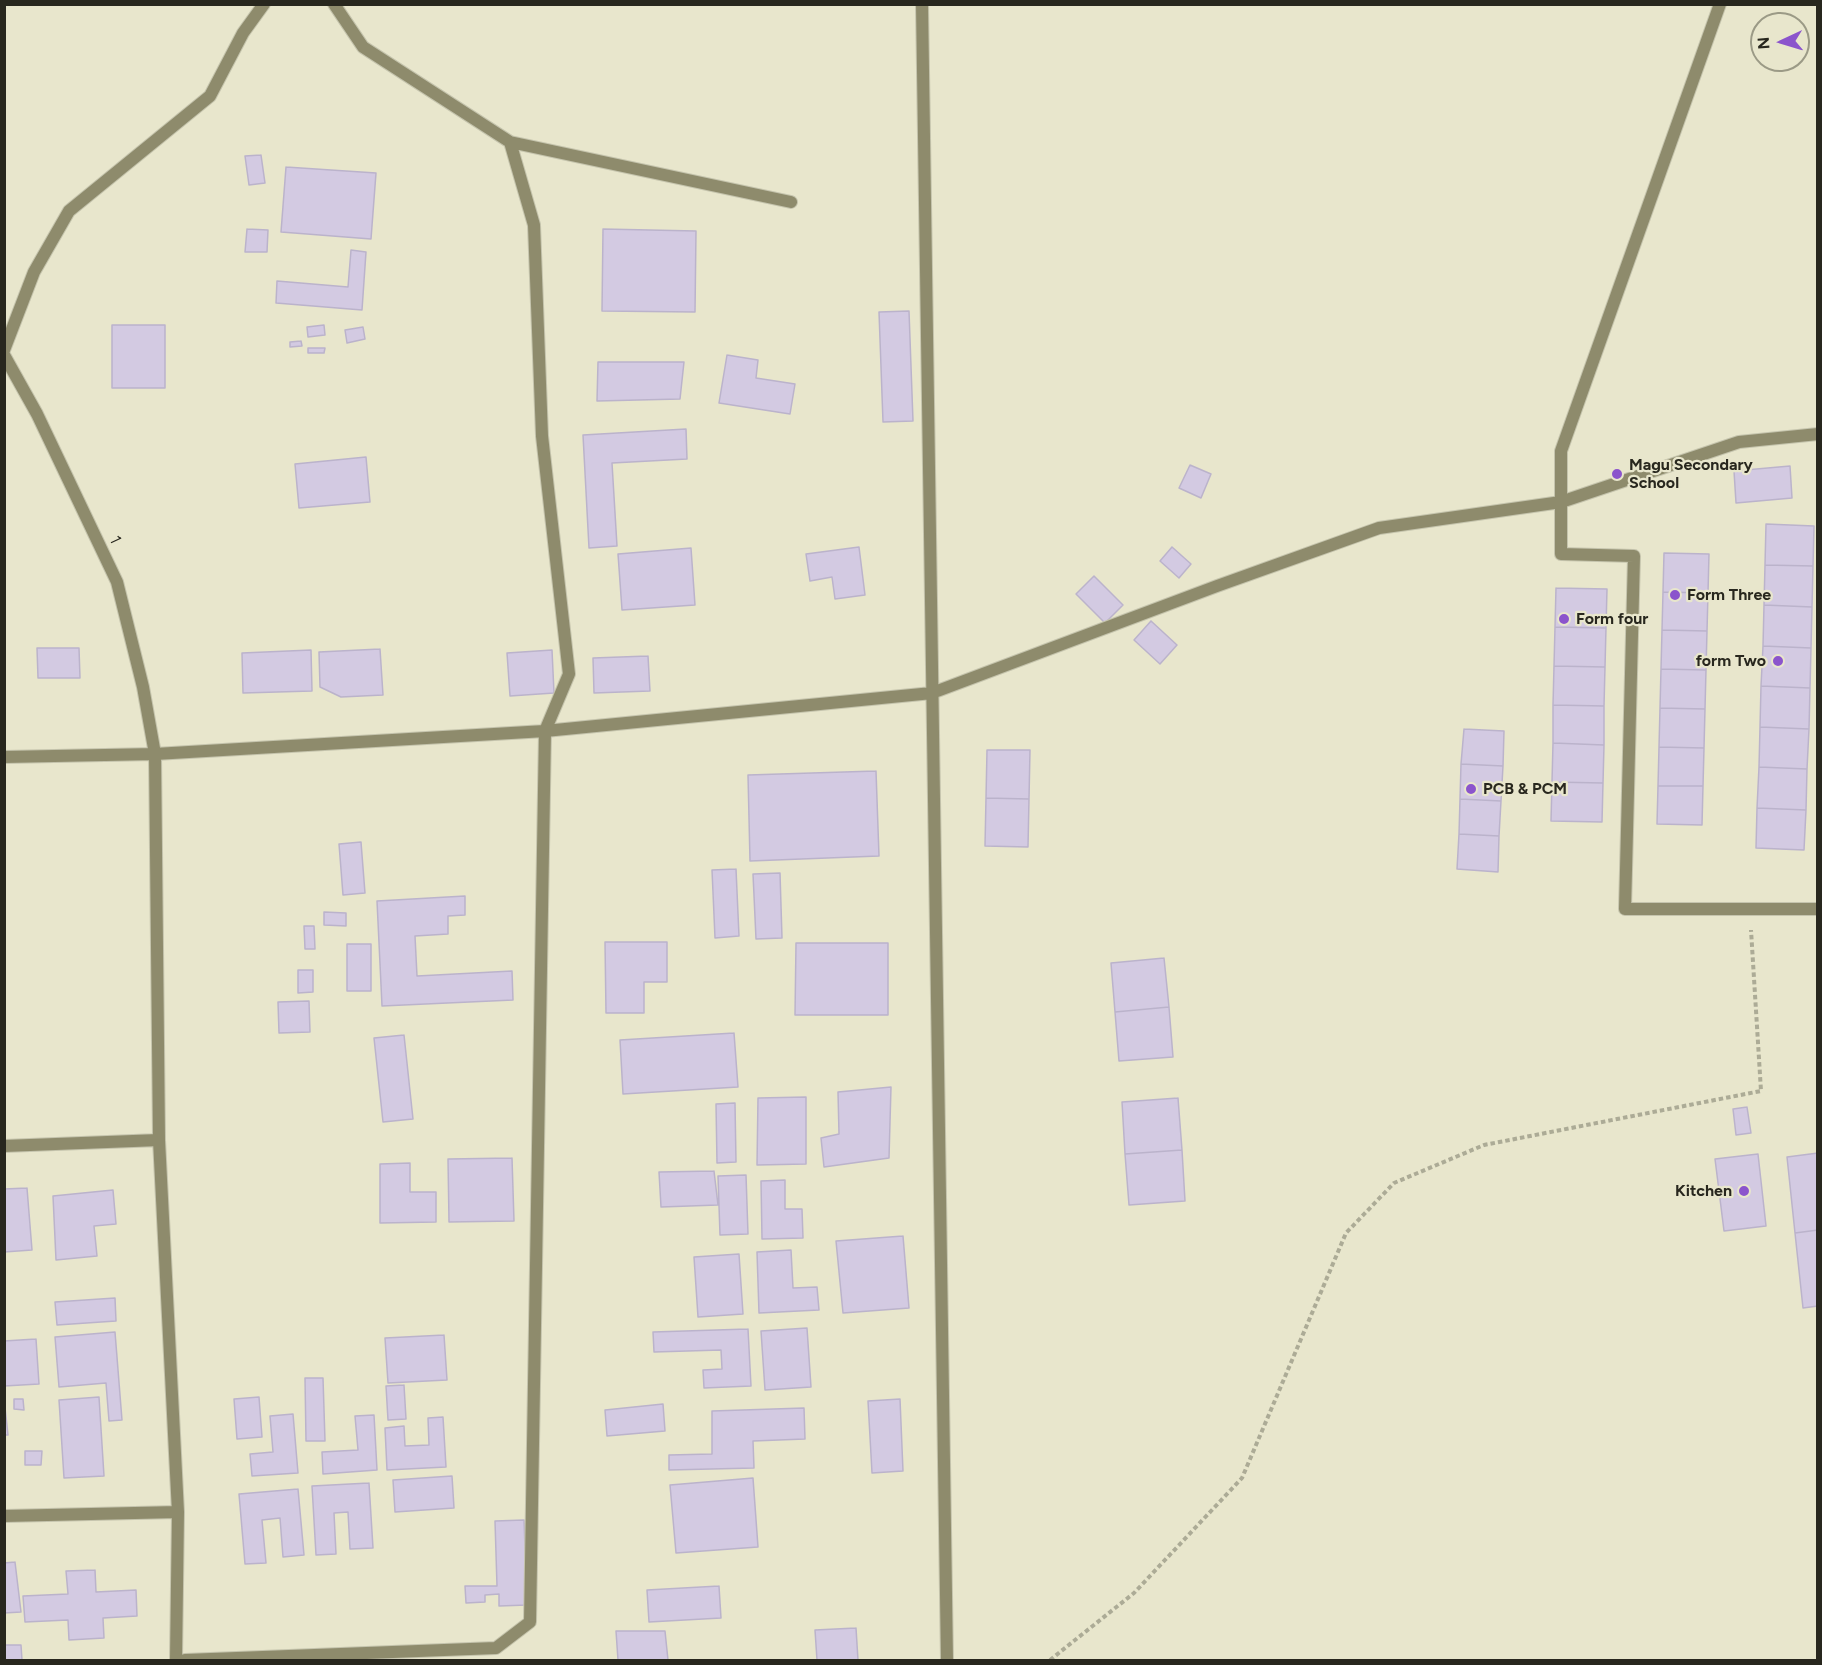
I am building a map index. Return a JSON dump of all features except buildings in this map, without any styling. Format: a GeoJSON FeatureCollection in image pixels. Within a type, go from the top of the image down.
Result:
{"type":"FeatureCollection","features":[{"type":"Feature","properties":{"kind":"street"},"geometry":{"type":"LineString","coordinates":[[4,350],[34,272],[69,211],[210,96],[243,33],[264,4]]}},
{"type":"Feature","properties":{"kind":"street"},"geometry":{"type":"LineString","coordinates":[[334,4],[363,47],[510,142],[791,202]]}},
{"type":"Feature","properties":{"kind":"street"},"geometry":{"type":"LineString","coordinates":[[922,4],[947,1660]]}},
{"type":"Feature","properties":{"kind":"street"},"geometry":{"type":"LineString","coordinates":[[1720,4],[1561,451],[1561,554],[1634,556],[1625,909],[1818,909]]}},
{"type":"Feature","properties":{"kind":"street"},"geometry":{"type":"LineString","coordinates":[[185,1660],[496,1648],[530,1622],[545,731],[568,674],[542,436],[534,225],[510,142]]}},
{"type":"Feature","properties":{"kind":"street","name":"1"},"geometry":{"type":"LineString","coordinates":[[4,355],[37,414],[117,582],[143,687],[155,754],[159,1140],[178,1512],[176,1660]]}},
{"type":"Feature","properties":{"kind":"street"},"geometry":{"type":"LineString","coordinates":[[4,757],[155,754],[545,731],[932,693],[1379,528],[1561,502],[1739,442],[1818,434]]}},
{"type":"Feature","properties":{"kind":"street"},"geometry":{"type":"LineString","coordinates":[[4,1146],[159,1140]]}},
{"type":"Feature","properties":{"kind":"street"},"geometry":{"type":"LineString","coordinates":[[4,1516],[178,1512]]}},
{"type":"Feature","properties":{"kind":"path"},"geometry":{"type":"LineString","coordinates":[[1050,1660],[1134,1593],[1242,1478],[1346,1233],[1394,1183],[1484,1145],[1761,1091],[1749,909]]}},
{"type":"Feature","properties":{"kind":"place","name":"Magu Secondary School"},"geometry":{"type":"Point","coordinates":[1617,474]}},
{"type":"Feature","properties":{"kind":"place","name":"Form Three"},"geometry":{"type":"Point","coordinates":[1675,595]}},
{"type":"Feature","properties":{"kind":"place","name":"Form four"},"geometry":{"type":"Point","coordinates":[1564,619]}},
{"type":"Feature","properties":{"kind":"place","name":"form Two"},"geometry":{"type":"Point","coordinates":[1778,661]}},
{"type":"Feature","properties":{"kind":"place","name":"PCB & PCM"},"geometry":{"type":"Point","coordinates":[1471,789]}},
{"type":"Feature","properties":{"kind":"place","name":"Kitchen"},"geometry":{"type":"Point","coordinates":[1744,1191]}}]}
